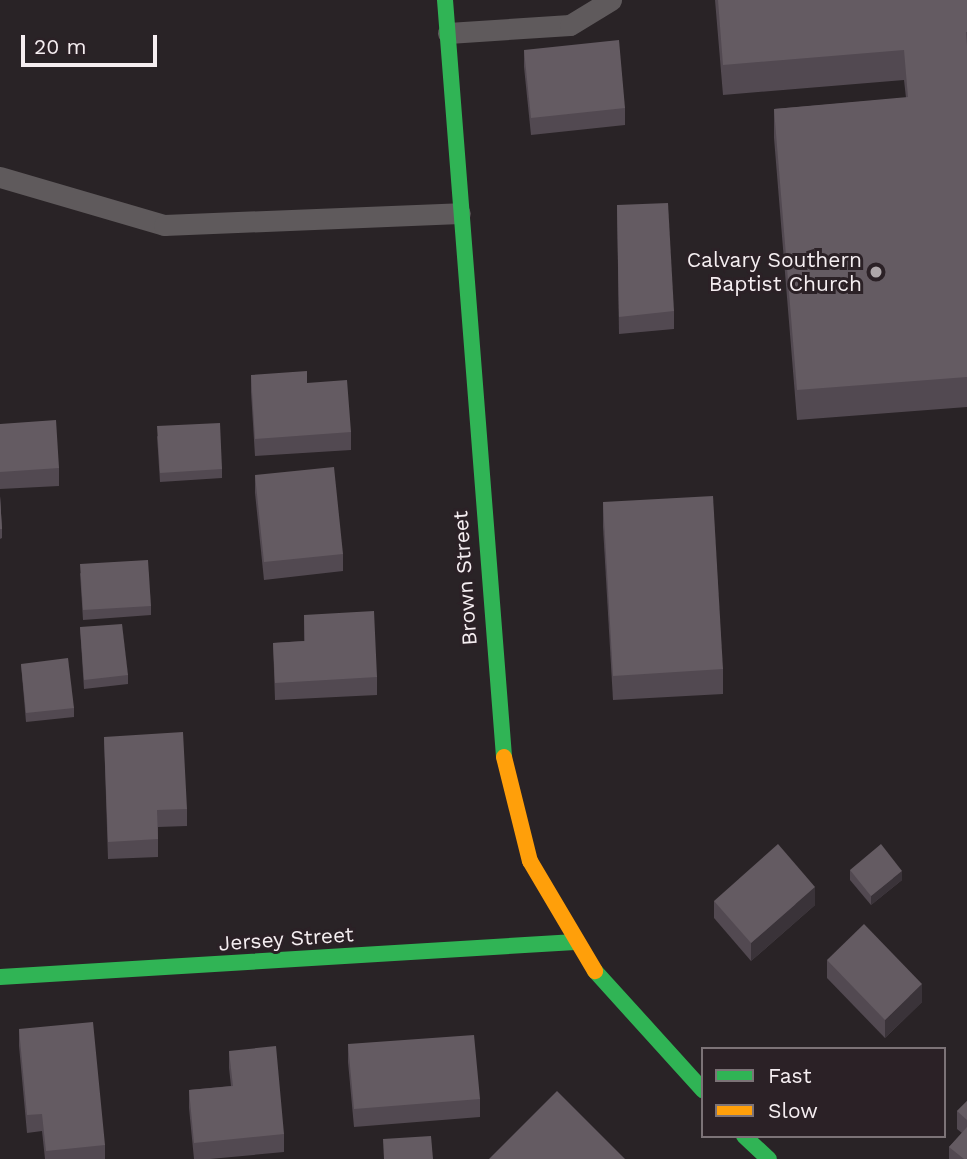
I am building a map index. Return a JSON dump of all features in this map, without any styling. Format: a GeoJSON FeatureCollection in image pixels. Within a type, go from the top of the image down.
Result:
{"type":"FeatureCollection","features":[{"type":"Feature","properties":{"kind":"street","name":"Brown Street"},"geometry":{"type":"LineString","coordinates":[[445,0],[493,677],[509,793],[530,861],[575,942],[701,1088]]}},
{"type":"Feature","properties":{"kind":"street","name":"Jersey Street"},"geometry":{"type":"LineString","coordinates":[[0,977],[575,942]]}},
{"type":"Feature","properties":{"kind":"street"},"geometry":{"type":"LineString","coordinates":[[746,1138],[769,1159]]}},
{"type":"Feature","properties":{"kind":"lane"},"geometry":{"type":"LineString","coordinates":[[447,33],[570,25],[611,0]]}},
{"type":"Feature","properties":{"kind":"lane"},"geometry":{"type":"LineString","coordinates":[[0,177],[164,225],[460,213]]}},
{"type":"Feature","properties":{"kind":"building","name":"Calvary Southern Baptist Church"},"geometry":{"type":"Polygon","coordinates":[[[718,0],[967,0],[967,377],[797,390],[774,109],[908,97],[904,50],[723,65],[718,0]]]}},
{"type":"Feature","properties":{"kind":"building"},"geometry":{"type":"Polygon","coordinates":[[[619,40],[625,108],[531,118],[524,50],[619,40]]]}},
{"type":"Feature","properties":{"kind":"building"},"geometry":{"type":"Polygon","coordinates":[[[668,203],[674,311],[619,317],[617,205],[668,203]]]}},
{"type":"Feature","properties":{"kind":"building"},"geometry":{"type":"Polygon","coordinates":[[[307,371],[307,383],[347,380],[351,432],[255,439],[251,375],[307,371]]]}},
{"type":"Feature","properties":{"kind":"building"},"geometry":{"type":"Polygon","coordinates":[[[56,420],[59,468],[0,472],[0,424],[56,420]]]}},
{"type":"Feature","properties":{"kind":"building"},"geometry":{"type":"Polygon","coordinates":[[[220,423],[222,469],[160,473],[157,426],[220,423]]]}},
{"type":"Feature","properties":{"kind":"building"},"geometry":{"type":"Polygon","coordinates":[[[334,467],[343,554],[264,562],[255,475],[334,467]]]}},
{"type":"Feature","properties":{"kind":"building"},"geometry":{"type":"Polygon","coordinates":[[[0,496],[2,529],[0,529],[0,496]]]}},
{"type":"Feature","properties":{"kind":"building"},"geometry":{"type":"Polygon","coordinates":[[[713,496],[723,669],[613,676],[603,502],[713,496]]]}},
{"type":"Feature","properties":{"kind":"building"},"geometry":{"type":"Polygon","coordinates":[[[148,560],[151,606],[83,610],[80,564],[148,560]]]}},
{"type":"Feature","properties":{"kind":"building"},"geometry":{"type":"Polygon","coordinates":[[[374,611],[377,677],[275,683],[273,643],[305,641],[304,615],[374,611]]]}},
{"type":"Feature","properties":{"kind":"building"},"geometry":{"type":"Polygon","coordinates":[[[122,624],[128,675],[84,680],[80,627],[122,624]]]}},
{"type":"Feature","properties":{"kind":"building"},"geometry":{"type":"Polygon","coordinates":[[[68,658],[74,708],[26,713],[21,664],[68,658]]]}},
{"type":"Feature","properties":{"kind":"building"},"geometry":{"type":"Polygon","coordinates":[[[183,732],[187,809],[157,810],[158,839],[108,842],[104,737],[183,732]]]}},
{"type":"Feature","properties":{"kind":"building"},"geometry":{"type":"Polygon","coordinates":[[[778,844],[815,887],[751,943],[714,901],[778,844]]]}},
{"type":"Feature","properties":{"kind":"building"},"geometry":{"type":"Polygon","coordinates":[[[881,844],[902,871],[871,896],[850,870],[881,844]]]}},
{"type":"Feature","properties":{"kind":"building"},"geometry":{"type":"Polygon","coordinates":[[[864,924],[922,984],[885,1020],[827,960],[864,924]]]}},
{"type":"Feature","properties":{"kind":"building"},"geometry":{"type":"Polygon","coordinates":[[[93,1022],[105,1145],[46,1151],[42,1114],[27,1115],[19,1029],[93,1022]]]}},
{"type":"Feature","properties":{"kind":"building"},"geometry":{"type":"Polygon","coordinates":[[[474,1035],[480,1099],[354,1109],[348,1044],[474,1035]]]}},
{"type":"Feature","properties":{"kind":"building"},"geometry":{"type":"Polygon","coordinates":[[[276,1046],[284,1134],[194,1143],[189,1090],[233,1086],[229,1051],[276,1046]]]}},
{"type":"Feature","properties":{"kind":"building"},"geometry":{"type":"Polygon","coordinates":[[[557,1091],[625,1159],[489,1159],[557,1091]]]}},
{"type":"Feature","properties":{"kind":"building"},"geometry":{"type":"Polygon","coordinates":[[[967,1101],[967,1120],[957,1111],[967,1101]]]}},
{"type":"Feature","properties":{"kind":"building"},"geometry":{"type":"Polygon","coordinates":[[[967,1127],[967,1159],[964,1159],[949,1147],[967,1127]]]}},
{"type":"Feature","properties":{"kind":"building"},"geometry":{"type":"Polygon","coordinates":[[[431,1136],[433,1159],[384,1159],[383,1139],[431,1136]]]}},
{"type":"Feature","properties":{"kind":"traffic: fast"},"geometry":{"type":"LineString","coordinates":[[445,0],[504,757]]}},
{"type":"Feature","properties":{"kind":"traffic: fast"},"geometry":{"type":"LineString","coordinates":[[0,977],[575,942]]}},
{"type":"Feature","properties":{"kind":"traffic: fast"},"geometry":{"type":"LineString","coordinates":[[595,971],[701,1088]]}},
{"type":"Feature","properties":{"kind":"traffic: fast"},"geometry":{"type":"LineString","coordinates":[[746,1138],[769,1159]]}},
{"type":"Feature","properties":{"kind":"traffic: slow"},"geometry":{"type":"LineString","coordinates":[[504,757],[530,861],[595,971]]}},
{"type":"Feature","properties":{"kind":"place","name":"Calvary Southern Baptist Church"},"geometry":{"type":"Point","coordinates":[876,272]}}]}
